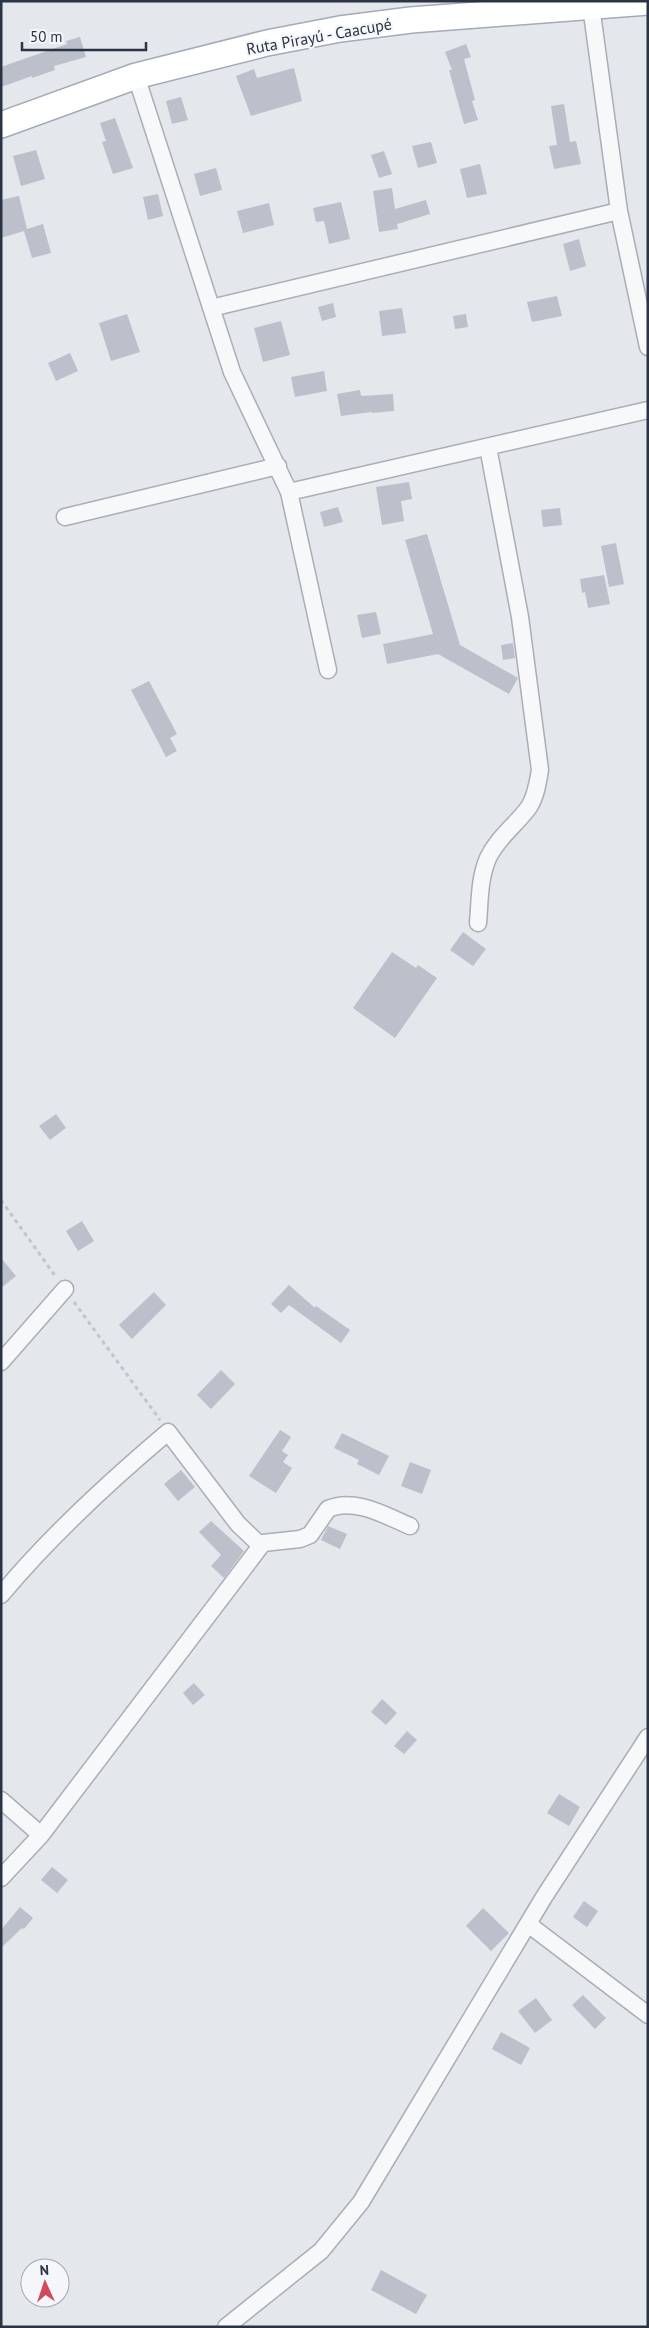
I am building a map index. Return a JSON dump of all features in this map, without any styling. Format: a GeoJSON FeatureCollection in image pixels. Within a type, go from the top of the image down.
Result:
{"type":"FeatureCollection","features":[{"type":"Feature","properties":{"kind":"main road","name":"Ruta Pirayú - Caacupé"},"geometry":{"type":"LineString","coordinates":[[1,125],[136,76],[267,43],[340,29],[411,20],[648,2]]}},
{"type":"Feature","properties":{"kind":"street"},"geometry":{"type":"LineString","coordinates":[[591,6],[619,211],[648,347]]}},
{"type":"Feature","properties":{"kind":"street"},"geometry":{"type":"LineString","coordinates":[[136,76],[232,372],[289,492],[328,670]]}},
{"type":"Feature","properties":{"kind":"street"},"geometry":{"type":"LineString","coordinates":[[211,308],[619,211]]}},
{"type":"Feature","properties":{"kind":"street"},"geometry":{"type":"LineString","coordinates":[[289,492],[648,410]]}},
{"type":"Feature","properties":{"kind":"street"},"geometry":{"type":"LineString","coordinates":[[478,923],[481,880],[488,858],[506,831],[529,806],[540,770],[520,617],[488,447]]}},
{"type":"Feature","properties":{"kind":"street"},"geometry":{"type":"LineString","coordinates":[[65,517],[278,466]]}},
{"type":"Feature","properties":{"kind":"street"},"geometry":{"type":"LineString","coordinates":[[1,1362],[65,1289]]}},
{"type":"Feature","properties":{"kind":"street"},"geometry":{"type":"LineString","coordinates":[[1,1595],[30,1562],[133,1462],[168,1432],[238,1524],[261,1546]]}},
{"type":"Feature","properties":{"kind":"street"},"geometry":{"type":"LineString","coordinates":[[1,1878],[41,1835],[261,1546],[270,1541],[300,1539],[310,1535],[328,1509],[342,1505],[361,1506],[410,1526]]}},
{"type":"Feature","properties":{"kind":"street"},"geometry":{"type":"LineString","coordinates":[[226,2327],[322,2251],[361,2202],[528,1924],[648,1737]]}},
{"type":"Feature","properties":{"kind":"street"},"geometry":{"type":"LineString","coordinates":[[1,1800],[41,1835]]}},
{"type":"Feature","properties":{"kind":"street"},"geometry":{"type":"LineString","coordinates":[[528,1924],[648,2015]]}},
{"type":"Feature","properties":{"kind":"path"},"geometry":{"type":"LineString","coordinates":[[1,1200],[168,1432]]}},
{"type":"Feature","properties":{"kind":"building"},"geometry":{"type":"Polygon","coordinates":[[[80,37],[86,57],[54,66],[55,70],[1,87],[1,67],[67,44],[66,41],[80,37]]]}},
{"type":"Feature","properties":{"kind":"building"},"geometry":{"type":"Polygon","coordinates":[[[466,44],[471,57],[464,59],[475,100],[472,101],[478,120],[464,124],[449,70],[452,70],[445,52],[466,44]]]}},
{"type":"Feature","properties":{"kind":"building"},"geometry":{"type":"Polygon","coordinates":[[[294,68],[302,101],[251,116],[236,76],[254,69],[257,78],[294,68]]]}},
{"type":"Feature","properties":{"kind":"building"},"geometry":{"type":"Polygon","coordinates":[[[181,97],[188,120],[172,124],[166,101],[181,97]]]}},
{"type":"Feature","properties":{"kind":"building"},"geometry":{"type":"Polygon","coordinates":[[[564,104],[570,142],[576,141],[581,164],[554,169],[549,146],[557,145],[551,106],[564,104]]]}},
{"type":"Feature","properties":{"kind":"building"},"geometry":{"type":"Polygon","coordinates":[[[115,118],[133,168],[113,174],[102,142],[106,141],[100,123],[115,118]]]}},
{"type":"Feature","properties":{"kind":"building"},"geometry":{"type":"Polygon","coordinates":[[[431,142],[437,163],[418,168],[412,146],[431,142]]]}},
{"type":"Feature","properties":{"kind":"building"},"geometry":{"type":"Polygon","coordinates":[[[36,150],[45,179],[21,186],[13,156],[36,150]]]}},
{"type":"Feature","properties":{"kind":"building"},"geometry":{"type":"Polygon","coordinates":[[[384,151],[392,174],[379,178],[371,155],[384,151]]]}},
{"type":"Feature","properties":{"kind":"building"},"geometry":{"type":"Polygon","coordinates":[[[480,164],[487,194],[467,198],[460,169],[480,164]]]}},
{"type":"Feature","properties":{"kind":"building"},"geometry":{"type":"Polygon","coordinates":[[[216,168],[222,190],[200,196],[194,174],[216,168]]]}},
{"type":"Feature","properties":{"kind":"building"},"geometry":{"type":"Polygon","coordinates":[[[392,188],[395,209],[426,200],[430,214],[397,224],[398,229],[379,232],[373,191],[392,188]]]}},
{"type":"Feature","properties":{"kind":"building"},"geometry":{"type":"Polygon","coordinates":[[[158,194],[163,216],[148,220],[143,197],[158,194]]]}},
{"type":"Feature","properties":{"kind":"building"},"geometry":{"type":"Polygon","coordinates":[[[19,196],[27,229],[43,224],[51,253],[32,258],[24,231],[1,238],[1,200],[19,196]]]}},
{"type":"Feature","properties":{"kind":"building"},"geometry":{"type":"Polygon","coordinates":[[[341,202],[350,239],[329,244],[324,221],[316,222],[313,208],[341,202]]]}},
{"type":"Feature","properties":{"kind":"building"},"geometry":{"type":"Polygon","coordinates":[[[269,203],[274,225],[243,233],[237,211],[269,203]]]}},
{"type":"Feature","properties":{"kind":"building"},"geometry":{"type":"Polygon","coordinates":[[[579,239],[586,266],[570,271],[563,244],[579,239]]]}},
{"type":"Feature","properties":{"kind":"building"},"geometry":{"type":"Polygon","coordinates":[[[557,296],[562,316],[532,322],[527,302],[557,296]]]}},
{"type":"Feature","properties":{"kind":"building"},"geometry":{"type":"Polygon","coordinates":[[[333,303],[336,317],[322,321],[318,307],[333,303]]]}},
{"type":"Feature","properties":{"kind":"building"},"geometry":{"type":"Polygon","coordinates":[[[402,308],[406,333],[382,336],[379,311],[402,308]]]}},
{"type":"Feature","properties":{"kind":"building"},"geometry":{"type":"Polygon","coordinates":[[[127,314],[140,352],[111,361],[99,323],[127,314]]]}},
{"type":"Feature","properties":{"kind":"building"},"geometry":{"type":"Polygon","coordinates":[[[466,314],[468,327],[455,329],[453,316],[466,314]]]}},
{"type":"Feature","properties":{"kind":"building"},"geometry":{"type":"Polygon","coordinates":[[[281,321],[290,355],[263,362],[254,328],[281,321]]]}},
{"type":"Feature","properties":{"kind":"building"},"geometry":{"type":"Polygon","coordinates":[[[70,353],[78,371],[56,381],[48,363],[70,353]]]}},
{"type":"Feature","properties":{"kind":"building"},"geometry":{"type":"Polygon","coordinates":[[[324,371],[327,391],[295,397],[291,377],[324,371]]]}},
{"type":"Feature","properties":{"kind":"building"},"geometry":{"type":"Polygon","coordinates":[[[360,390],[361,396],[393,394],[394,411],[341,416],[337,394],[360,390]]]}},
{"type":"Feature","properties":{"kind":"building"},"geometry":{"type":"Polygon","coordinates":[[[409,482],[412,499],[401,501],[404,521],[382,525],[376,487],[409,482]]]}},
{"type":"Feature","properties":{"kind":"building"},"geometry":{"type":"Polygon","coordinates":[[[338,507],[343,522],[324,527],[320,512],[338,507]]]}},
{"type":"Feature","properties":{"kind":"building"},"geometry":{"type":"Polygon","coordinates":[[[560,508],[562,525],[543,527],[541,510],[560,508]]]}},
{"type":"Feature","properties":{"kind":"building"},"geometry":{"type":"Polygon","coordinates":[[[427,534],[460,645],[518,678],[509,694],[438,654],[387,664],[383,644],[433,634],[405,540],[427,534]]]}},
{"type":"Feature","properties":{"kind":"building"},"geometry":{"type":"Polygon","coordinates":[[[616,543],[624,584],[609,587],[601,546],[616,543]]]}},
{"type":"Feature","properties":{"kind":"building"},"geometry":{"type":"Polygon","coordinates":[[[604,575],[610,604],[588,608],[585,592],[582,593],[580,579],[604,575]]]}},
{"type":"Feature","properties":{"kind":"building"},"geometry":{"type":"Polygon","coordinates":[[[376,612],[381,634],[362,638],[357,615],[376,612]]]}},
{"type":"Feature","properties":{"kind":"building"},"geometry":{"type":"Polygon","coordinates":[[[513,643],[515,658],[503,660],[501,645],[513,643]]]}},
{"type":"Feature","properties":{"kind":"building"},"geometry":{"type":"Polygon","coordinates":[[[149,681],[177,734],[170,738],[177,751],[166,757],[131,690],[149,681]]]}},
{"type":"Feature","properties":{"kind":"building"},"geometry":{"type":"Polygon","coordinates":[[[463,932],[486,949],[473,966],[450,950],[463,932]]]}},
{"type":"Feature","properties":{"kind":"building"},"geometry":{"type":"Polygon","coordinates":[[[392,952],[416,968],[418,965],[437,978],[395,1038],[353,1008],[392,952]]]}},
{"type":"Feature","properties":{"kind":"building"},"geometry":{"type":"Polygon","coordinates":[[[56,1114],[66,1128],[50,1140],[39,1126],[56,1114]]]}},
{"type":"Feature","properties":{"kind":"building"},"geometry":{"type":"Polygon","coordinates":[[[82,1221],[94,1241],[78,1251],[66,1231],[82,1221]]]}},
{"type":"Feature","properties":{"kind":"building"},"geometry":{"type":"Polygon","coordinates":[[[1,1258],[16,1276],[1,1288],[1,1258]]]}},
{"type":"Feature","properties":{"kind":"building"},"geometry":{"type":"Polygon","coordinates":[[[289,1285],[315,1308],[316,1306],[350,1330],[341,1343],[289,1305],[281,1313],[271,1304],[289,1285]]]}},
{"type":"Feature","properties":{"kind":"building"},"geometry":{"type":"Polygon","coordinates":[[[154,1292],[166,1305],[132,1339],[119,1325],[154,1292]]]}},
{"type":"Feature","properties":{"kind":"building"},"geometry":{"type":"Polygon","coordinates":[[[221,1370],[235,1384],[211,1409],[197,1395],[221,1370]]]}},
{"type":"Feature","properties":{"kind":"building"},"geometry":{"type":"Polygon","coordinates":[[[280,1430],[291,1437],[282,1451],[288,1455],[283,1462],[292,1468],[276,1493],[249,1476],[280,1430]]]}},
{"type":"Feature","properties":{"kind":"building"},"geometry":{"type":"Polygon","coordinates":[[[342,1433],[389,1456],[379,1475],[357,1464],[359,1460],[334,1448],[342,1433]]]}},
{"type":"Feature","properties":{"kind":"building"},"geometry":{"type":"Polygon","coordinates":[[[410,1462],[431,1470],[422,1494],[401,1486],[410,1462]]]}},
{"type":"Feature","properties":{"kind":"building"},"geometry":{"type":"Polygon","coordinates":[[[181,1470],[195,1487],[178,1501],[164,1484],[181,1470]]]}},
{"type":"Feature","properties":{"kind":"building"},"geometry":{"type":"Polygon","coordinates":[[[211,1521],[244,1551],[224,1578],[211,1566],[221,1555],[199,1532],[211,1521]]]}},
{"type":"Feature","properties":{"kind":"building"},"geometry":{"type":"Polygon","coordinates":[[[328,1526],[347,1534],[340,1549],[321,1540],[328,1526]]]}},
{"type":"Feature","properties":{"kind":"building"},"geometry":{"type":"Polygon","coordinates":[[[194,1683],[205,1695],[193,1705],[183,1693],[194,1683]]]}},
{"type":"Feature","properties":{"kind":"building"},"geometry":{"type":"Polygon","coordinates":[[[382,1699],[397,1713],[386,1725],[371,1712],[382,1699]]]}},
{"type":"Feature","properties":{"kind":"building"},"geometry":{"type":"Polygon","coordinates":[[[407,1731],[417,1740],[404,1754],[394,1746],[407,1731]]]}},
{"type":"Feature","properties":{"kind":"building"},"geometry":{"type":"Polygon","coordinates":[[[559,1794],[580,1807],[569,1826],[547,1813],[559,1794]]]}},
{"type":"Feature","properties":{"kind":"building"},"geometry":{"type":"Polygon","coordinates":[[[52,1867],[68,1880],[57,1893],[41,1880],[52,1867]]]}},
{"type":"Feature","properties":{"kind":"building"},"geometry":{"type":"Polygon","coordinates":[[[584,1901],[598,1911],[587,1927],[573,1917],[584,1901]]]}},
{"type":"Feature","properties":{"kind":"building"},"geometry":{"type":"Polygon","coordinates":[[[20,1907],[33,1918],[24,1929],[22,1928],[1,1948],[1,1930],[20,1907]]]}},
{"type":"Feature","properties":{"kind":"building"},"geometry":{"type":"Polygon","coordinates":[[[483,1908],[509,1933],[491,1951],[466,1926],[483,1908]]]}},
{"type":"Feature","properties":{"kind":"building"},"geometry":{"type":"Polygon","coordinates":[[[583,1995],[606,2018],[595,2029],[572,2005],[583,1995]]]}},
{"type":"Feature","properties":{"kind":"building"},"geometry":{"type":"Polygon","coordinates":[[[536,1998],[552,2020],[535,2033],[518,2011],[536,1998]]]}},
{"type":"Feature","properties":{"kind":"building"},"geometry":{"type":"Polygon","coordinates":[[[501,2032],[530,2048],[521,2065],[492,2049],[501,2032]]]}},
{"type":"Feature","properties":{"kind":"building"},"geometry":{"type":"Polygon","coordinates":[[[381,2270],[427,2295],[416,2314],[371,2290],[381,2270]]]}}]}
